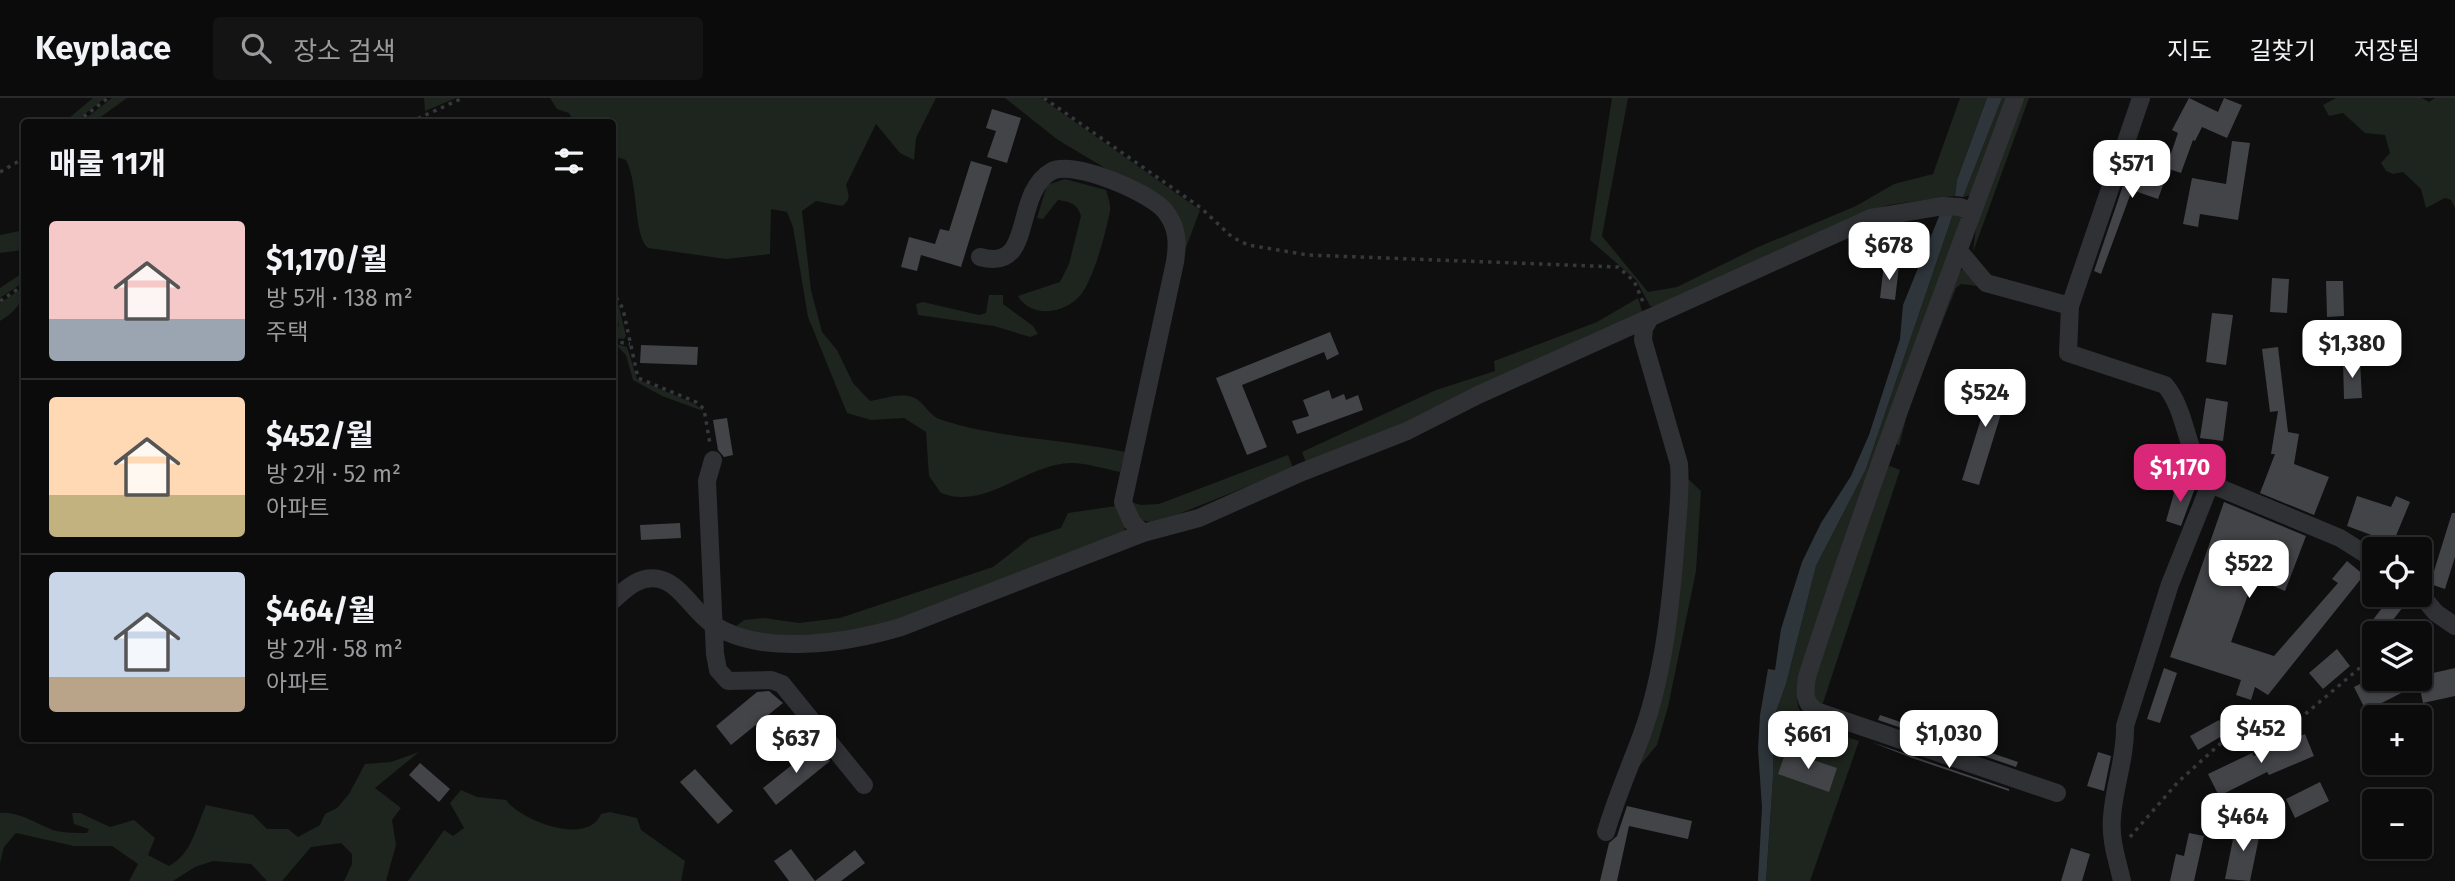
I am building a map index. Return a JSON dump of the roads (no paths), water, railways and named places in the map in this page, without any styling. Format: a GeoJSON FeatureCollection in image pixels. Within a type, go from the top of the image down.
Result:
{"type":"FeatureCollection","features":[{"type":"Feature","properties":{"kind":"street"},"geometry":{"type":"LineString","coordinates":[[2015,98],[1958,208],[1959,251],[1919,350],[1885,453],[1843,562],[1804,694],[1808,705],[1816,711],[2057,793]]}},
{"type":"Feature","properties":{"kind":"street"},"geometry":{"type":"LineString","coordinates":[[2141,98],[2070,306],[2068,353],[2165,385],[2175,397],[2194,459],[2211,482],[2340,538],[2362,552]]}},
{"type":"Feature","properties":{"kind":"street"},"geometry":{"type":"LineString","coordinates":[[980,257],[997,262],[1009,257],[1015,249],[1030,196],[1039,182],[1060,168],[1085,170],[1152,199],[1172,222],[1177,239],[1175,262],[1123,502],[1132,523],[1143,533]]}},
{"type":"Feature","properties":{"kind":"street"},"geometry":{"type":"LineString","coordinates":[[616,598],[634,583],[656,578],[666,581],[713,624],[731,633],[779,642],[806,643],[866,637],[901,627],[1143,533],[1199,518],[1302,472],[1408,431],[1478,395],[1871,218],[1958,208]]}},
{"type":"Feature","properties":{"kind":"street"},"geometry":{"type":"LineString","coordinates":[[1959,251],[1986,283],[2070,306]]}},
{"type":"Feature","properties":{"kind":"street"},"geometry":{"type":"LineString","coordinates":[[1606,832],[1621,782],[1641,738],[1650,707],[1671,592],[1681,482],[1679,464],[1643,340],[1644,328],[1650,318]]}},
{"type":"Feature","properties":{"kind":"street"},"geometry":{"type":"LineString","coordinates":[[713,460],[707,481],[713,624],[718,670],[728,681],[771,680],[782,684],[864,785]]}},
{"type":"Feature","properties":{"kind":"street"},"geometry":{"type":"LineString","coordinates":[[2122,881],[2115,857],[2112,818],[2125,749],[2124,726],[2170,584],[2211,482]]}},
{"type":"Feature","properties":{"kind":"street"},"geometry":{"type":"LineString","coordinates":[[2431,607],[2455,626]]}}]}
